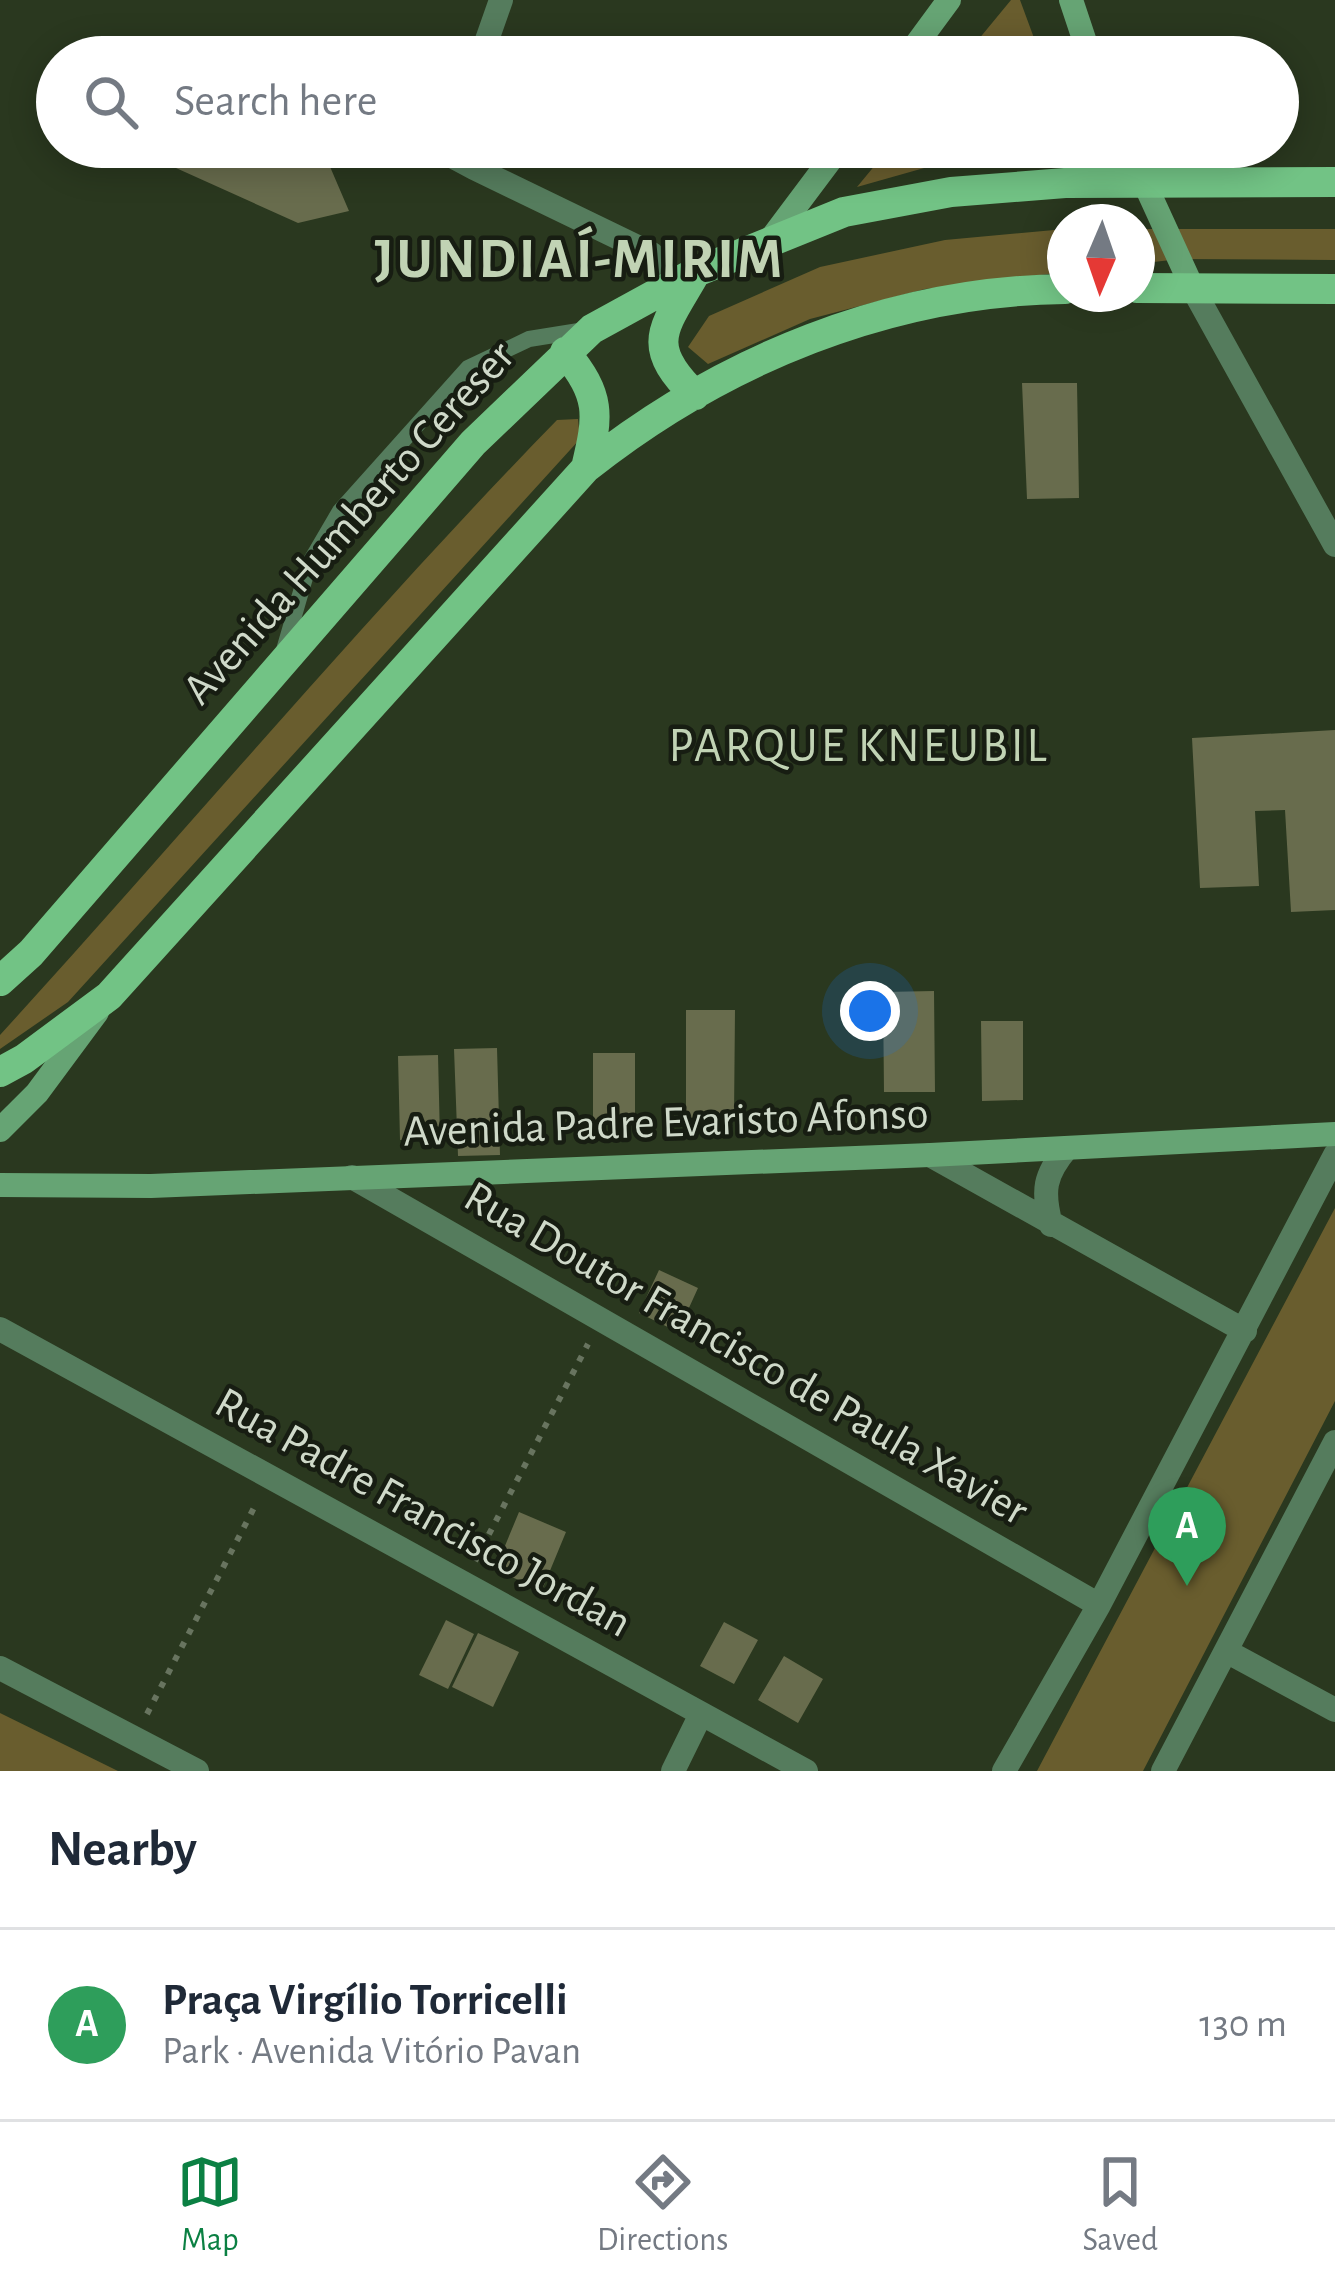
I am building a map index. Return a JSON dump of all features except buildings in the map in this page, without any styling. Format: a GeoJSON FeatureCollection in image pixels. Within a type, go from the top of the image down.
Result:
{"type":"FeatureCollection","features":[{"type":"Feature","properties":{"kind":"main road","name":"Avenida Humberto Cereser"},"geometry":{"type":"LineString","coordinates":[[0,981],[44,938],[473,442],[592,329],[685,278],[844,212],[951,192],[1065,183],[1335,182]]}},
{"type":"Feature","properties":{"kind":"main road"},"geometry":{"type":"LineString","coordinates":[[685,278],[663,346],[670,370],[695,395]]}},
{"type":"Feature","properties":{"kind":"main road"},"geometry":{"type":"LineString","coordinates":[[1155,289],[1335,289]]}},
{"type":"Feature","properties":{"kind":"main road"},"geometry":{"type":"LineString","coordinates":[[0,1072],[109,996],[586,468],[626,436],[695,395],[819,334],[878,314],[963,296],[1047,290]]}},
{"type":"Feature","properties":{"kind":"main road"},"geometry":{"type":"LineString","coordinates":[[565,352],[595,398],[596,421],[586,468]]}},
{"type":"Feature","properties":{"kind":"street"},"geometry":{"type":"LineString","coordinates":[[488,36],[501,0]]}},
{"type":"Feature","properties":{"kind":"street"},"geometry":{"type":"LineString","coordinates":[[922,36],[949,0]]}},
{"type":"Feature","properties":{"kind":"street"},"geometry":{"type":"LineString","coordinates":[[1071,0],[1083,36]]}},
{"type":"Feature","properties":{"kind":"street"},"geometry":{"type":"LineString","coordinates":[[480,168],[652,254],[685,278]]}},
{"type":"Feature","properties":{"kind":"street"},"geometry":{"type":"LineString","coordinates":[[771,239],[824,168]]}},
{"type":"Feature","properties":{"kind":"street"},"geometry":{"type":"LineString","coordinates":[[1139,168],[1193,290],[1335,545]]}},
{"type":"Feature","properties":{"kind":"street"},"geometry":{"type":"LineString","coordinates":[[0,1130],[37,1093],[109,996]]}},
{"type":"Feature","properties":{"kind":"street","name":"Avenida Padre Evaristo Afonso"},"geometry":{"type":"LineString","coordinates":[[0,1185],[152,1186],[1335,1134]]}},
{"type":"Feature","properties":{"kind":"street"},"geometry":{"type":"LineString","coordinates":[[1052,1225],[1044,1198],[1045,1181],[1067,1148]]}},
{"type":"Feature","properties":{"kind":"street"},"geometry":{"type":"LineString","coordinates":[[930,1155],[1245,1331]]}},
{"type":"Feature","properties":{"kind":"street"},"geometry":{"type":"LineString","coordinates":[[1004,1771],[1099,1604],[1335,1155]]}},
{"type":"Feature","properties":{"kind":"street","name":"Rua Doutor Francisco de Paula Xavier"},"geometry":{"type":"LineString","coordinates":[[352,1177],[1099,1604]]}},
{"type":"Feature","properties":{"kind":"street","name":"Rua Padre Francisco Jordan"},"geometry":{"type":"LineString","coordinates":[[0,1329],[806,1771]]}},
{"type":"Feature","properties":{"kind":"street"},"geometry":{"type":"LineString","coordinates":[[1163,1771],[1335,1442]]}},
{"type":"Feature","properties":{"kind":"street"},"geometry":{"type":"LineString","coordinates":[[1226,1651],[1335,1710]]}},
{"type":"Feature","properties":{"kind":"street"},"geometry":{"type":"LineString","coordinates":[[0,1668],[197,1771]]}},
{"type":"Feature","properties":{"kind":"street"},"geometry":{"type":"LineString","coordinates":[[673,1771],[701,1714]]}},
{"type":"Feature","properties":{"kind":"lane"},"geometry":{"type":"LineString","coordinates":[[281,660],[309,564],[340,511],[468,368],[529,339],[592,329]]}},
{"type":"Feature","properties":{"kind":"path"},"geometry":{"type":"LineString","coordinates":[[463,1583],[601,1319]]}},
{"type":"Feature","properties":{"kind":"path"},"geometry":{"type":"LineString","coordinates":[[135,1738],[270,1477]]}},
{"type":"Feature","properties":{"kind":"shaded area"},"geometry":{"type":"Polygon","coordinates":[[[1011,0],[1020,0],[1033,36],[981,36],[1011,0]]]}},
{"type":"Feature","properties":{"kind":"shaded area"},"geometry":{"type":"Polygon","coordinates":[[[873,168],[924,168],[857,187],[873,168]]]}},
{"type":"Feature","properties":{"kind":"shaded area"},"geometry":{"type":"Polygon","coordinates":[[[1155,229],[1335,229],[1335,260],[1155,262],[1155,229]]]}},
{"type":"Feature","properties":{"kind":"shaded area"},"geometry":{"type":"Polygon","coordinates":[[[1047,231],[1047,274],[925,289],[810,319],[708,364],[688,347],[709,316],[820,267],[945,240],[1047,231]]]}},
{"type":"Feature","properties":{"kind":"shaded area"},"geometry":{"type":"Polygon","coordinates":[[[578,419],[580,439],[68,1002],[0,1049],[0,1035],[415,571],[557,420],[578,419]]]}},
{"type":"Feature","properties":{"kind":"shaded area"},"geometry":{"type":"Polygon","coordinates":[[[1335,1208],[1335,1401],[1143,1771],[1037,1771],[1335,1208]]]}},
{"type":"Feature","properties":{"kind":"shaded area"},"geometry":{"type":"Polygon","coordinates":[[[0,1713],[118,1771],[0,1771],[0,1713]]]}},
{"type":"Feature","properties":{"kind":"place","name":"Praça Virgílio Torricelli"},"geometry":{"type":"Point","coordinates":[1187,1586]}},
{"type":"Feature","properties":{"kind":"district","name":"JUNDIAÍ-MIRIM"},"geometry":{"type":"Point","coordinates":[580,259]}},
{"type":"Feature","properties":{"kind":"district","name":"PARQUE KNEUBIL"},"geometry":{"type":"Point","coordinates":[859,747]}}]}
